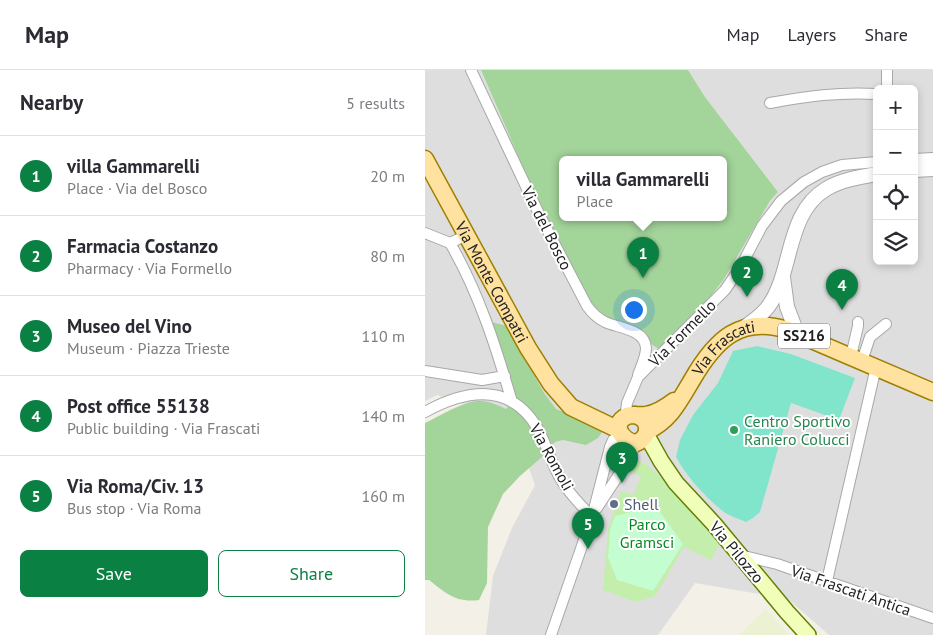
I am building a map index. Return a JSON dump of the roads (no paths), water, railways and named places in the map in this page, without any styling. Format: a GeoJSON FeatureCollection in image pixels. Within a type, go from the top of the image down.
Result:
{"type":"FeatureCollection","features":[{"type":"Feature","properties":{"kind":"main road","name":"Via Monte Compatri"},"geometry":{"type":"LineString","coordinates":[[425,159],[533,355],[551,384],[564,400],[626,422]]}},
{"type":"Feature","properties":{"kind":"main road","name":"Via Frascati"},"geometry":{"type":"LineString","coordinates":[[626,422],[662,410],[683,393],[712,350],[729,335],[745,327],[769,325],[797,333],[933,392]]}},
{"type":"Feature","properties":{"kind":"main road","name":"Via Frascati"},"geometry":{"type":"LineString","coordinates":[[642,438],[659,426],[669,415],[682,398],[690,383]]}},
{"type":"Feature","properties":{"kind":"main road"},"geometry":{"type":"LineString","coordinates":[[639,416],[646,422],[642,438],[625,440],[626,422],[639,416]]}},
{"type":"Feature","properties":{"kind":"main road","name":"Via Pilozzo"},"geometry":{"type":"LineString","coordinates":[[642,438],[666,469],[808,635]]}},
{"type":"Feature","properties":{"kind":"street","name":"Via del Bosco"},"geometry":{"type":"LineString","coordinates":[[471,70],[535,207],[587,306],[593,314],[605,322],[629,330],[638,335],[644,342],[643,360],[637,378]]}},
{"type":"Feature","properties":{"kind":"street"},"geometry":{"type":"LineString","coordinates":[[887,70],[887,85]]}},
{"type":"Feature","properties":{"kind":"street"},"geometry":{"type":"LineString","coordinates":[[770,103],[829,93],[873,94]]}},
{"type":"Feature","properties":{"kind":"street"},"geometry":{"type":"LineString","coordinates":[[918,159],[933,158]]}},
{"type":"Feature","properties":{"kind":"street","name":"Via Formello"},"geometry":{"type":"LineString","coordinates":[[637,378],[725,290],[740,268],[767,220],[787,196],[804,182],[822,172],[842,165],[873,162]]}},
{"type":"Feature","properties":{"kind":"street"},"geometry":{"type":"LineString","coordinates":[[918,170],[933,169]]}},
{"type":"Feature","properties":{"kind":"street"},"geometry":{"type":"LineString","coordinates":[[745,327],[766,310],[774,298],[783,277],[789,251],[798,226],[814,200],[824,190],[836,184],[873,175]]}},
{"type":"Feature","properties":{"kind":"street"},"geometry":{"type":"LineString","coordinates":[[425,233],[450,243],[477,296],[505,376],[512,402]]}},
{"type":"Feature","properties":{"kind":"street"},"geometry":{"type":"LineString","coordinates":[[450,243],[467,235]]}},
{"type":"Feature","properties":{"kind":"street"},"geometry":{"type":"LineString","coordinates":[[783,277],[787,307],[797,333]]}},
{"type":"Feature","properties":{"kind":"street"},"geometry":{"type":"LineString","coordinates":[[858,322],[863,361]]}},
{"type":"Feature","properties":{"kind":"street"},"geometry":{"type":"LineString","coordinates":[[827,582],[863,361],[870,337],[886,324]]}},
{"type":"Feature","properties":{"kind":"street"},"geometry":{"type":"LineString","coordinates":[[425,371],[482,380],[505,376]]}},
{"type":"Feature","properties":{"kind":"street"},"geometry":{"type":"LineString","coordinates":[[551,635],[591,517],[610,448],[613,440],[626,422],[627,403],[637,378]]}},
{"type":"Feature","properties":{"kind":"street","name":"Via Romoli"},"geometry":{"type":"LineString","coordinates":[[425,412],[448,401],[475,394],[494,394],[512,402],[533,421],[540,432],[560,478],[591,517]]}},
{"type":"Feature","properties":{"kind":"street"},"geometry":{"type":"LineString","coordinates":[[591,517],[642,438]]}},
{"type":"Feature","properties":{"kind":"street","name":"Via Frascati Antica"},"geometry":{"type":"LineString","coordinates":[[741,555],[777,564],[933,618]]}},
{"type":"Feature","properties":{"kind":"place","name":"villa Gammarelli"},"geometry":{"type":"Point","coordinates":[643,278]}},
{"type":"Feature","properties":{"kind":"place","name":"Farmacia Costanzo"},"geometry":{"type":"Point","coordinates":[747,297]}},
{"type":"Feature","properties":{"kind":"place","name":"Post office 55138"},"geometry":{"type":"Point","coordinates":[842,310]}},
{"type":"Feature","properties":{"kind":"place","name":"Centro Sportivo Raniero Colucci"},"geometry":{"type":"Point","coordinates":[734,430]}},
{"type":"Feature","properties":{"kind":"place","name":"Museo del Vino"},"geometry":{"type":"Point","coordinates":[622,483]}},
{"type":"Feature","properties":{"kind":"place","name":"Shell"},"geometry":{"type":"Point","coordinates":[614,504]}},
{"type":"Feature","properties":{"kind":"place","name":"Via Roma/Civ. 13"},"geometry":{"type":"Point","coordinates":[588,549]}},
{"type":"Feature","properties":{"kind":"park label","name":"Parco Gramsci"},"geometry":{"type":"Point","coordinates":[647,533]}}]}
